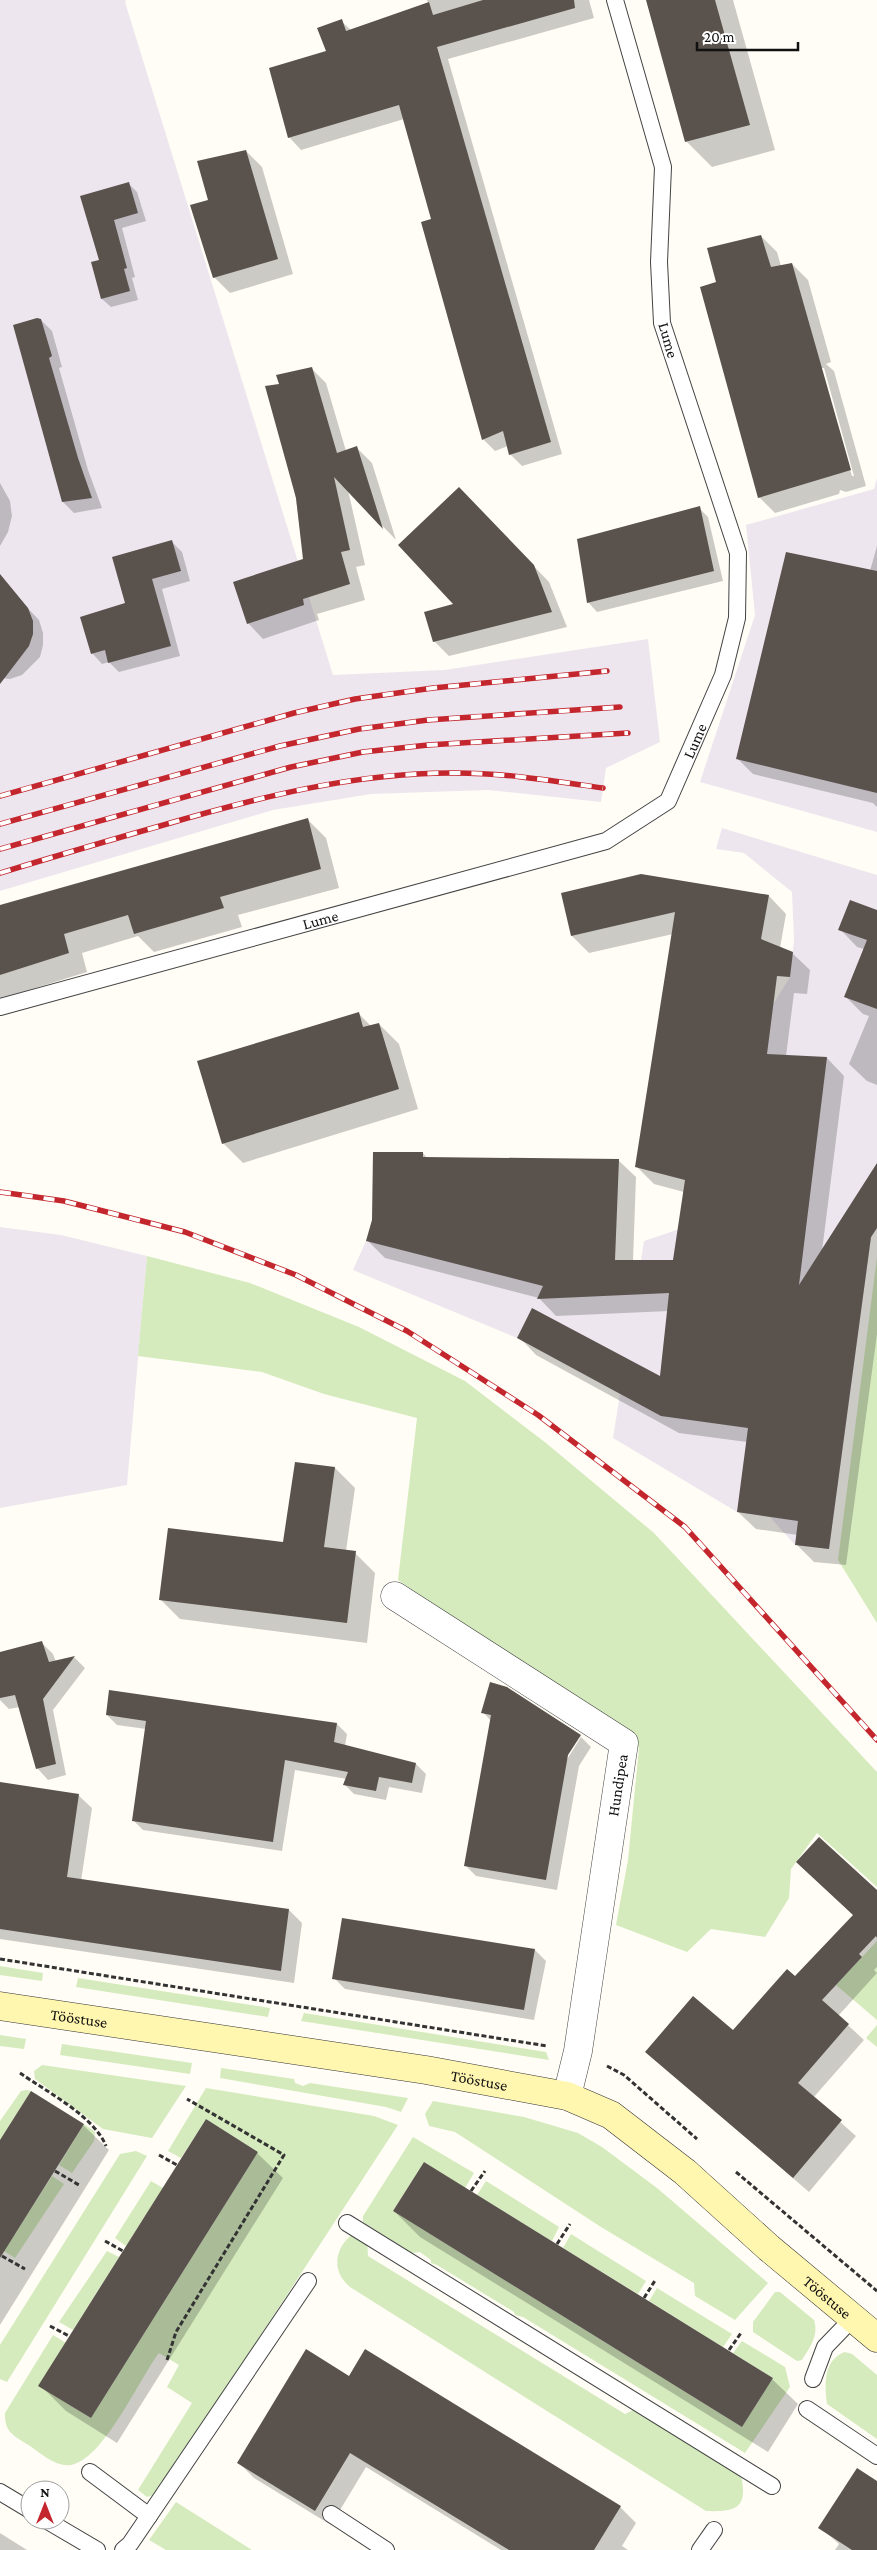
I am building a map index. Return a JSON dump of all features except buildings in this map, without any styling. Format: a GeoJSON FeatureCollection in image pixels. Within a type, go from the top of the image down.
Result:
{"type":"FeatureCollection","features":[{"type":"Feature","properties":{"kind":"street","name":"Hundipea"},"geometry":{"type":"LineString","coordinates":[[394,1596],[624,1743],[578,2051],[567,2096]]}},
{"type":"Feature","properties":{"kind":"street","name":"Tööstuse"},"geometry":{"type":"LineString","coordinates":[[0,2006],[426,2070],[567,2096],[611,2115],[685,2172],[769,2248],[877,2338]]}},
{"type":"Feature","properties":{"kind":"lane","name":"Lume"},"geometry":{"type":"LineString","coordinates":[[0,1007],[606,841],[668,801],[724,675],[737,618],[738,553],[662,323],[659,262],[663,167],[615,0]]}},
{"type":"Feature","properties":{"kind":"lane"},"geometry":{"type":"LineString","coordinates":[[347,2223],[772,2486]]}},
{"type":"Feature","properties":{"kind":"lane"},"geometry":{"type":"LineString","coordinates":[[123,2550],[130,2544],[308,2281]]}},
{"type":"Feature","properties":{"kind":"lane"},"geometry":{"type":"LineString","coordinates":[[813,2379],[826,2347],[853,2318]]}},
{"type":"Feature","properties":{"kind":"lane"},"geometry":{"type":"LineString","coordinates":[[807,2409],[877,2456]]}},
{"type":"Feature","properties":{"kind":"lane"},"geometry":{"type":"LineString","coordinates":[[90,2472],[149,2516]]}},
{"type":"Feature","properties":{"kind":"lane"},"geometry":{"type":"LineString","coordinates":[[0,2492],[20,2504]]}},
{"type":"Feature","properties":{"kind":"lane"},"geometry":{"type":"LineString","coordinates":[[331,2514],[386,2550]]}},
{"type":"Feature","properties":{"kind":"lane"},"geometry":{"type":"LineString","coordinates":[[63,2530],[97,2550]]}},
{"type":"Feature","properties":{"kind":"lane"},"geometry":{"type":"LineString","coordinates":[[700,2550],[714,2530]]}},
{"type":"Feature","properties":{"kind":"path"},"geometry":{"type":"LineString","coordinates":[[20,2073],[85,2118],[101,2133],[106,2146]]}},
{"type":"Feature","properties":{"kind":"path"},"geometry":{"type":"LineString","coordinates":[[167,2360],[176,2332],[284,2155],[187,2099]]}},
{"type":"Feature","properties":{"kind":"path"},"geometry":{"type":"LineString","coordinates":[[159,2155],[177,2166]]}},
{"type":"Feature","properties":{"kind":"path"},"geometry":{"type":"LineString","coordinates":[[55,2170],[79,2185]]}},
{"type":"Feature","properties":{"kind":"path"},"geometry":{"type":"LineString","coordinates":[[471,2192],[485,2170]]}},
{"type":"Feature","properties":{"kind":"path"},"geometry":{"type":"LineString","coordinates":[[557,2244],[570,2224]]}},
{"type":"Feature","properties":{"kind":"path"},"geometry":{"type":"LineString","coordinates":[[105,2241],[123,2252]]}},
{"type":"Feature","properties":{"kind":"path"},"geometry":{"type":"LineString","coordinates":[[2,2256],[25,2269]]}},
{"type":"Feature","properties":{"kind":"path"},"geometry":{"type":"LineString","coordinates":[[644,2298],[656,2279]]}},
{"type":"Feature","properties":{"kind":"path"},"geometry":{"type":"LineString","coordinates":[[50,2326],[69,2336]]}},
{"type":"Feature","properties":{"kind":"path"},"geometry":{"type":"LineString","coordinates":[[729,2350],[741,2333]]}},
{"type":"Feature","properties":{"kind":"shaded area"},"geometry":{"type":"Polygon","coordinates":[[[0,0],[126,0],[125,2],[333,675],[444,670],[648,639],[660,742],[606,768],[601,802],[488,790],[371,794],[273,810],[0,891],[0,0]]]}},
{"type":"Feature","properties":{"kind":"shaded area"},"geometry":{"type":"Polygon","coordinates":[[[877,478],[877,832],[700,782],[755,615],[746,525],[874,489],[877,478]]]}},
{"type":"Feature","properties":{"kind":"shaded area"},"geometry":{"type":"Polygon","coordinates":[[[722,828],[877,875],[877,1228],[871,1238],[829,1549],[795,1545],[770,1517],[737,1512],[613,1438],[620,1394],[517,1338],[353,1270],[366,1241],[375,1209],[591,1260],[641,1260],[644,1241],[709,1219],[741,999],[774,1003],[790,977],[794,940],[792,892],[744,853],[716,849],[722,828]]]}},
{"type":"Feature","properties":{"kind":"shaded area"},"geometry":{"type":"Polygon","coordinates":[[[0,1227],[61,1235],[147,1256],[127,1485],[0,1508],[0,1227]]]}},
{"type":"Feature","properties":{"kind":"green space"},"geometry":{"type":"Polygon","coordinates":[[[147,1256],[250,1283],[359,1327],[465,1381],[546,1443],[654,1533],[877,1772],[877,1887],[817,1833],[791,1869],[789,1898],[765,1937],[711,1929],[687,1952],[616,1925],[628,1860],[639,1748],[614,1720],[453,1618],[398,1580],[417,1418],[324,1394],[262,1372],[138,1356],[147,1256]]]}},
{"type":"Feature","properties":{"kind":"green space"},"geometry":{"type":"Polygon","coordinates":[[[877,1257],[877,1623],[838,1560],[877,1257]]]}},
{"type":"Feature","properties":{"kind":"green space"},"geometry":{"type":"Polygon","coordinates":[[[877,1941],[877,2020],[836,1985],[877,1941]]]}},
{"type":"Feature","properties":{"kind":"green space"},"geometry":{"type":"Polygon","coordinates":[[[0,1966],[43,1973],[42,1981],[0,1975],[0,1966]]]}},
{"type":"Feature","properties":{"kind":"green space"},"geometry":{"type":"Polygon","coordinates":[[[78,1978],[270,2008],[268,2017],[76,1987],[78,1978]]]}},
{"type":"Feature","properties":{"kind":"green space"},"geometry":{"type":"Polygon","coordinates":[[[304,2013],[546,2052],[549,2060],[301,2021],[304,2013]]]}},
{"type":"Feature","properties":{"kind":"green space"},"geometry":{"type":"Polygon","coordinates":[[[877,2025],[877,2047],[866,2038],[877,2025]]]}},
{"type":"Feature","properties":{"kind":"green space"},"geometry":{"type":"Polygon","coordinates":[[[0,2035],[26,2039],[24,2049],[0,2046],[0,2035]]]}},
{"type":"Feature","properties":{"kind":"green space"},"geometry":{"type":"Polygon","coordinates":[[[62,2044],[192,2063],[190,2074],[60,2055],[62,2044]]]}},
{"type":"Feature","properties":{"kind":"green space"},"geometry":{"type":"Polygon","coordinates":[[[42,2065],[186,2086],[152,2138],[103,2129],[35,2079],[34,2071],[42,2065]]]}},
{"type":"Feature","properties":{"kind":"green space"},"geometry":{"type":"Polygon","coordinates":[[[221,2068],[294,2079],[295,2083],[303,2086],[310,2083],[408,2098],[401,2112],[386,2107],[220,2078],[221,2068]]]}},
{"type":"Feature","properties":{"kind":"green space"},"geometry":{"type":"Polygon","coordinates":[[[206,2088],[374,2116],[398,2125],[157,2494],[147,2497],[138,2490],[192,2403],[167,2387],[179,2365],[159,2353],[108,2434],[96,2449],[83,2460],[71,2465],[54,2462],[15,2436],[6,2425],[5,2413],[53,2335],[66,2343],[39,2386],[91,2418],[258,2152],[206,2119],[181,2158],[168,2151],[206,2088]]]}},
{"type":"Feature","properties":{"kind":"green space"},"geometry":{"type":"Polygon","coordinates":[[[21,2091],[31,2091],[0,2140],[0,2121],[21,2091]]]}},
{"type":"Feature","properties":{"kind":"green space"},"geometry":{"type":"Polygon","coordinates":[[[433,2101],[524,2117],[578,2133],[602,2147],[657,2188],[768,2283],[735,2320],[695,2296],[694,2283],[601,2227],[455,2132],[429,2126],[425,2114],[433,2101]]]}},
{"type":"Feature","properties":{"kind":"green space"},"geometry":{"type":"Polygon","coordinates":[[[84,2124],[95,2132],[94,2141],[72,2173],[59,2165],[84,2124]]]}},
{"type":"Feature","properties":{"kind":"green space"},"geometry":{"type":"Polygon","coordinates":[[[413,2137],[474,2173],[465,2188],[424,2162],[393,2211],[742,2427],[773,2378],[733,2353],[742,2341],[785,2367],[790,2387],[745,2453],[523,2317],[515,2315],[514,2312],[431,2263],[431,2260],[420,2252],[412,2253],[363,2222],[363,2216],[413,2137]]]}},
{"type":"Feature","properties":{"kind":"green space"},"geometry":{"type":"Polygon","coordinates":[[[136,2151],[147,2156],[7,2382],[0,2379],[0,2345],[120,2154],[136,2151]]]}},
{"type":"Feature","properties":{"kind":"green space"},"geometry":{"type":"Polygon","coordinates":[[[52,2176],[64,2184],[15,2258],[4,2251],[52,2176]]]}},
{"type":"Feature","properties":{"kind":"green space"},"geometry":{"type":"Polygon","coordinates":[[[151,2181],[163,2188],[126,2246],[115,2238],[151,2181]]]}},
{"type":"Feature","properties":{"kind":"green space"},"geometry":{"type":"Polygon","coordinates":[[[486,2181],[559,2227],[552,2241],[477,2195],[486,2181]]]}},
{"type":"Feature","properties":{"kind":"green space"},"geometry":{"type":"Polygon","coordinates":[[[571,2234],[646,2281],[638,2294],[563,2248],[571,2234]]]}},
{"type":"Feature","properties":{"kind":"green space"},"geometry":{"type":"Polygon","coordinates":[[[350,2236],[359,2236],[367,2240],[368,2256],[625,2414],[637,2408],[741,2475],[743,2495],[738,2506],[733,2509],[706,2511],[350,2287],[340,2275],[337,2262],[341,2248],[350,2236]]]}},
{"type":"Feature","properties":{"kind":"green space"},"geometry":{"type":"Polygon","coordinates":[[[107,2251],[119,2257],[73,2330],[59,2322],[107,2251]]]}},
{"type":"Feature","properties":{"kind":"green space"},"geometry":{"type":"Polygon","coordinates":[[[657,2288],[732,2334],[723,2347],[649,2301],[657,2288]]]}},
{"type":"Feature","properties":{"kind":"green space"},"geometry":{"type":"Polygon","coordinates":[[[775,2292],[780,2292],[814,2320],[815,2336],[802,2360],[797,2361],[753,2332],[753,2322],[775,2292]]]}},
{"type":"Feature","properties":{"kind":"green space"},"geometry":{"type":"Polygon","coordinates":[[[845,2352],[852,2354],[877,2375],[877,2439],[827,2404],[826,2381],[829,2366],[838,2355],[845,2352]]]}},
{"type":"Feature","properties":{"kind":"green space"},"geometry":{"type":"Polygon","coordinates":[[[176,2502],[252,2550],[166,2550],[149,2540],[176,2502]]]}},
{"type":"Feature","properties":{"kind":"railway"},"geometry":{"type":"LineString","coordinates":[[0,796],[294,713],[355,699],[433,688],[607,671]]}},
{"type":"Feature","properties":{"kind":"railway"},"geometry":{"type":"LineString","coordinates":[[0,824],[280,746],[359,729],[428,720],[620,707]]}},
{"type":"Feature","properties":{"kind":"railway"},"geometry":{"type":"LineString","coordinates":[[0,849],[291,767],[363,752],[428,745],[628,733]]}},
{"type":"Feature","properties":{"kind":"railway"},"geometry":{"type":"LineString","coordinates":[[0,873],[233,806],[343,782],[418,774],[474,773],[530,778],[603,788]]}},
{"type":"Feature","properties":{"kind":"railway"},"geometry":{"type":"LineString","coordinates":[[0,1192],[64,1201],[185,1232],[296,1275],[407,1331],[538,1415],[685,1527],[877,1740]]}}]}
